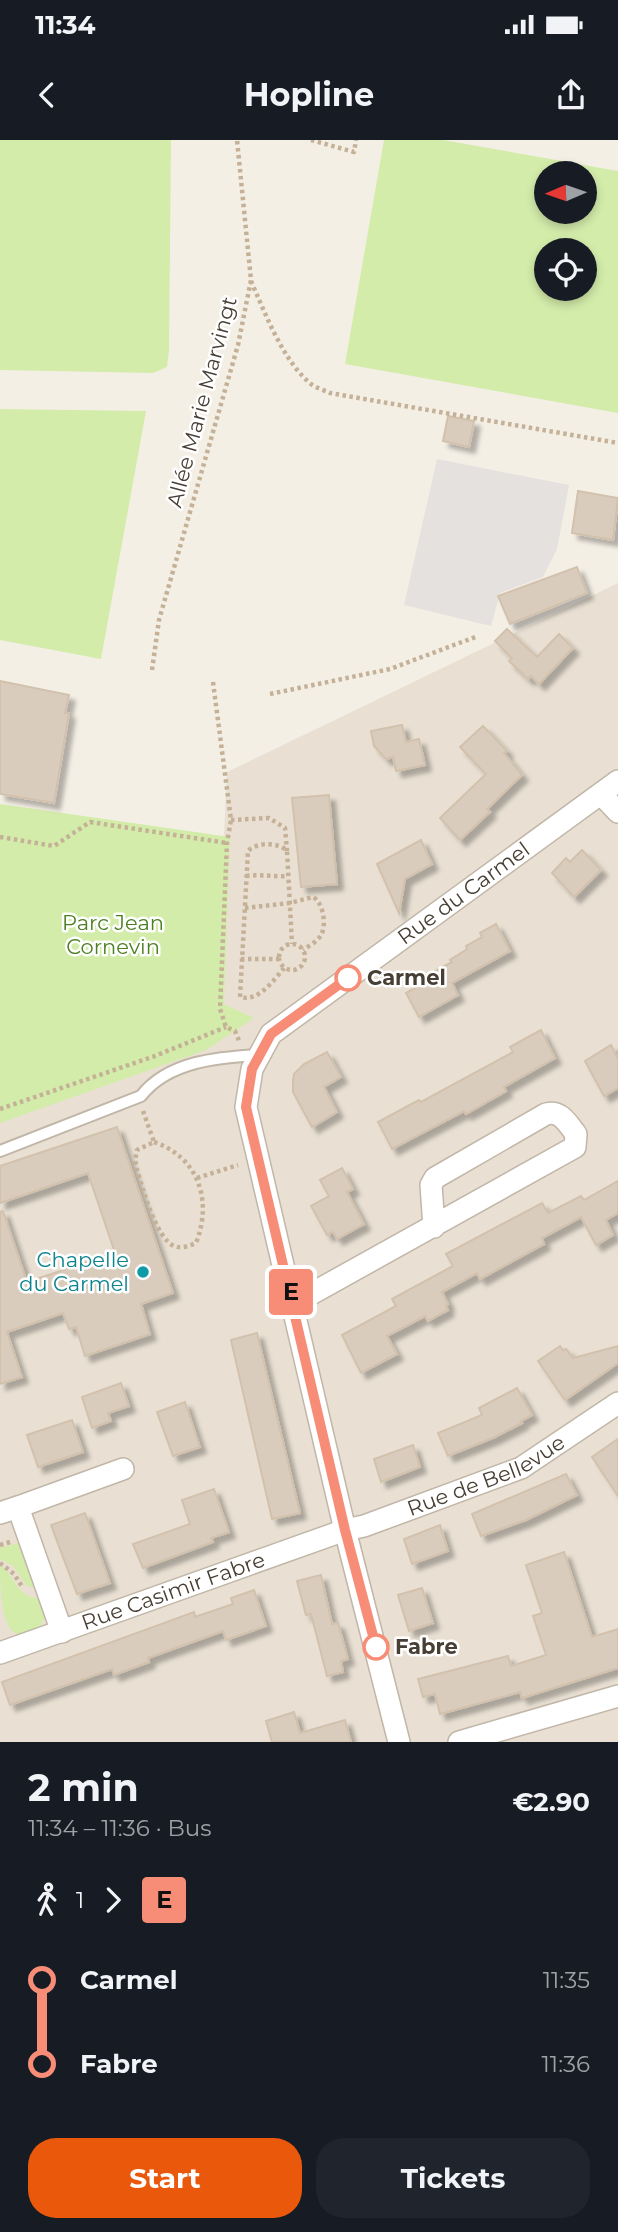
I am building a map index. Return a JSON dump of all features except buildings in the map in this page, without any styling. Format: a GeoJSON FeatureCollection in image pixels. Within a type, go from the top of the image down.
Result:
{"type":"FeatureCollection","features":[{"type":"Feature","properties":{"kind":"street","name":"Rue du Carmel"},"geometry":{"type":"LineString","coordinates":[[399,1742],[345,1530],[246,1107],[252,1069],[271,1034],[618,781]]}},
{"type":"Feature","properties":{"kind":"street"},"geometry":{"type":"LineString","coordinates":[[601,794],[618,812]]}},
{"type":"Feature","properties":{"kind":"street"},"geometry":{"type":"LineString","coordinates":[[293,1304],[434,1227],[575,1147],[576,1134],[560,1114],[546,1114],[435,1178],[431,1185],[434,1227]]}},
{"type":"Feature","properties":{"kind":"street","name":"Rue de Bellevue"},"geometry":{"type":"LineString","coordinates":[[345,1530],[365,1526],[521,1468],[618,1403]]}},
{"type":"Feature","properties":{"kind":"street"},"geometry":{"type":"LineString","coordinates":[[62,1632],[9,1510],[123,1469]]}},
{"type":"Feature","properties":{"kind":"street","name":"Rue Casimir Fabre"},"geometry":{"type":"LineString","coordinates":[[2,1647],[62,1632],[345,1530]]}},
{"type":"Feature","properties":{"kind":"street"},"geometry":{"type":"LineString","coordinates":[[459,1742],[618,1696]]}},
{"type":"Feature","properties":{"kind":"lane"},"geometry":{"type":"LineString","coordinates":[[0,1151],[141,1096],[153,1081],[209,1059],[260,1055]]}},
{"type":"Feature","properties":{"kind":"path","name":"Allée Marie Marvingt"},"geometry":{"type":"LineString","coordinates":[[152,670],[159,620],[238,345],[251,280],[237,140]]}},
{"type":"Feature","properties":{"kind":"path"},"geometry":{"type":"LineString","coordinates":[[311,140],[354,152],[356,140]]}},
{"type":"Feature","properties":{"kind":"path"},"geometry":{"type":"LineString","coordinates":[[251,280],[267,318],[295,366],[312,386],[330,393],[618,443]]}},
{"type":"Feature","properties":{"kind":"path"},"geometry":{"type":"LineString","coordinates":[[270,694],[390,669],[478,636]]}},
{"type":"Feature","properties":{"kind":"path"},"geometry":{"type":"LineString","coordinates":[[213,682],[231,820],[227,843],[220,1009],[226,1027]]}},
{"type":"Feature","properties":{"kind":"path"},"geometry":{"type":"LineString","coordinates":[[231,820],[269,818],[285,828],[292,944]]}},
{"type":"Feature","properties":{"kind":"path"},"geometry":{"type":"LineString","coordinates":[[0,837],[54,846],[90,822],[227,843]]}},
{"type":"Feature","properties":{"kind":"path"},"geometry":{"type":"LineString","coordinates":[[284,968],[262,992],[244,999],[240,997],[248,851],[250,847],[277,845],[287,851]]}},
{"type":"Feature","properties":{"kind":"path"},"geometry":{"type":"LineString","coordinates":[[246,876],[288,876]]}},
{"type":"Feature","properties":{"kind":"path"},"geometry":{"type":"LineString","coordinates":[[244,908],[290,903],[313,897],[319,900],[322,905],[323,932],[303,950]]}},
{"type":"Feature","properties":{"kind":"path"},"geometry":{"type":"LineString","coordinates":[[292,944],[303,950],[305,958],[302,965],[292,971],[284,968],[279,959],[282,949],[292,944]]}},
{"type":"Feature","properties":{"kind":"path"},"geometry":{"type":"LineString","coordinates":[[241,959],[279,959]]}},
{"type":"Feature","properties":{"kind":"path"},"geometry":{"type":"LineString","coordinates":[[0,1110],[155,1056],[226,1027],[235,1031],[240,1043]]}},
{"type":"Feature","properties":{"kind":"path"},"geometry":{"type":"LineString","coordinates":[[141,1096],[153,1142]]}},
{"type":"Feature","properties":{"kind":"path"},"geometry":{"type":"LineString","coordinates":[[153,1142],[169,1147],[186,1159],[197,1178],[202,1220],[196,1242],[187,1247],[176,1247],[164,1239],[137,1170],[136,1150],[153,1142]]}},
{"type":"Feature","properties":{"kind":"path"},"geometry":{"type":"LineString","coordinates":[[197,1178],[242,1164]]}},
{"type":"Feature","properties":{"kind":"shaded area"},"geometry":{"type":"Polygon","coordinates":[[[437,459],[569,485],[557,549],[543,577],[500,593],[491,626],[404,605],[437,459]]]}},
{"type":"Feature","properties":{"kind":"shaded area"},"geometry":{"type":"Polygon","coordinates":[[[618,583],[618,1742],[0,1742],[0,1100],[214,1035],[227,772],[618,583]]]}},
{"type":"Feature","properties":{"kind":"green space"},"geometry":{"type":"Polygon","coordinates":[[[0,140],[171,140],[167,367],[153,373],[0,370],[0,140]]]}},
{"type":"Feature","properties":{"kind":"green space"},"geometry":{"type":"Polygon","coordinates":[[[384,140],[443,140],[562,161],[534,161],[534,224],[597,224],[597,167],[618,171],[618,413],[345,364],[384,140]]]}},
{"type":"Feature","properties":{"kind":"green space"},"geometry":{"type":"Polygon","coordinates":[[[0,409],[146,411],[101,659],[0,640],[0,409]]]}},
{"type":"Feature","properties":{"kind":"green space","name":"Parc Jean Cornevin"},"geometry":{"type":"Polygon","coordinates":[[[0,804],[230,837],[224,1004],[254,1018],[206,1050],[0,1123],[0,804]]]}},
{"type":"Feature","properties":{"kind":"green space"},"geometry":{"type":"Polygon","coordinates":[[[21,1542],[36,1587],[27,1586],[13,1566],[0,1559],[0,1548],[21,1542]]]}},
{"type":"Feature","properties":{"kind":"green space"},"geometry":{"type":"Polygon","coordinates":[[[0,1565],[21,1590],[32,1597],[40,1598],[46,1615],[39,1628],[22,1634],[15,1633],[9,1627],[3,1607],[0,1565]]]}},
{"type":"Feature","properties":{"kind":"bus line","name":"E"},"geometry":{"type":"LineString","coordinates":[[348,978],[271,1034],[252,1069],[246,1107],[345,1530],[376,1647]]}},
{"type":"Feature","properties":{"kind":"place","name":"Carmel"},"geometry":{"type":"Point","coordinates":[348,978]}},
{"type":"Feature","properties":{"kind":"place","name":"Chapelle du Carmel"},"geometry":{"type":"Point","coordinates":[143,1272]}},
{"type":"Feature","properties":{"kind":"place","name":"Fabre"},"geometry":{"type":"Point","coordinates":[376,1647]}}]}
